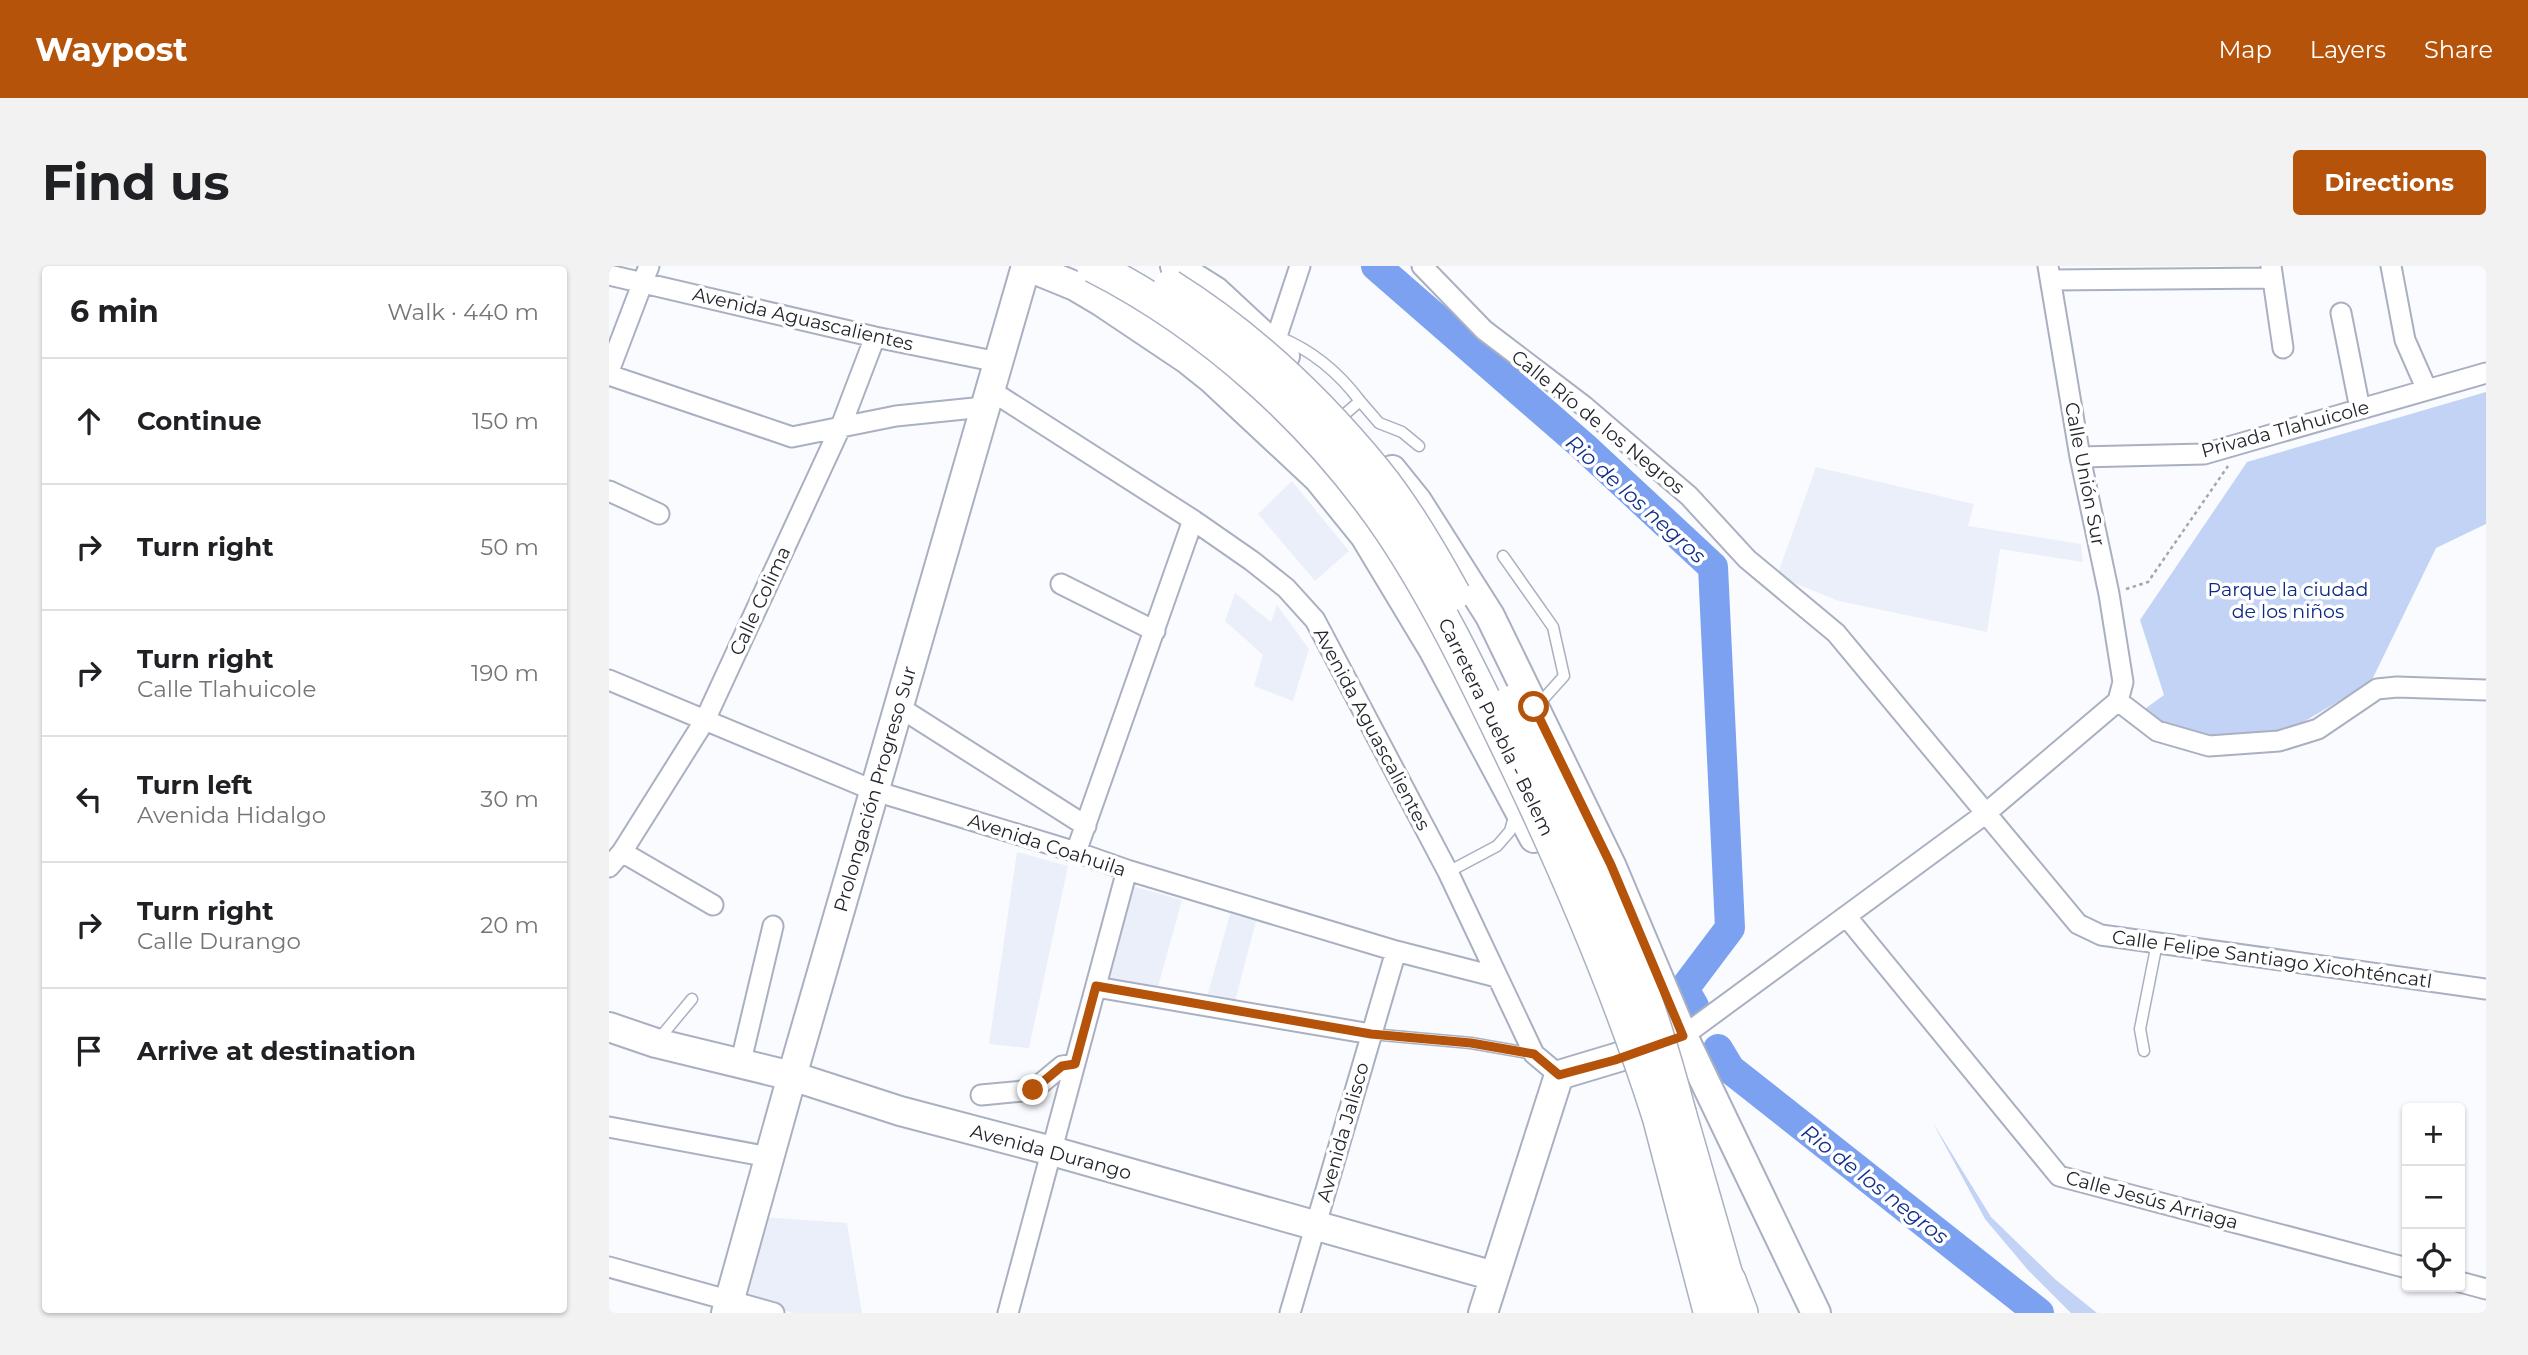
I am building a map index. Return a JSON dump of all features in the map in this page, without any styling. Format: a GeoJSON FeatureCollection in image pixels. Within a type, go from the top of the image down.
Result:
{"type":"FeatureCollection","features":[{"type":"Feature","properties":{"kind":"main road","name":"Carretera Puebla - Belem"},"geometry":{"type":"LineString","coordinates":[[1139,266],[1208,310],[1280,371],[1329,419],[1377,474],[1427,546],[1498,679],[1613,914],[1643,991],[1664,1055],[1670,1116],[1710,1313]]}},
{"type":"Feature","properties":{"kind":"main road","name":"Carretera Puebla - Belem"},"geometry":{"type":"LineString","coordinates":[[1079,273],[1121,280],[1185,320],[1248,372],[1300,420],[1349,474],[1391,531],[1434,601],[1489,708],[1580,908],[1636,1045],[1670,1116],[1735,1302]]}},
{"type":"Feature","properties":{"kind":"street","name":"Carretera Puebla - Belem"},"geometry":{"type":"LineString","coordinates":[[1026,266],[1079,273],[1212,379],[1297,457],[1366,536],[1433,649],[1552,872],[1580,908]]}},
{"type":"Feature","properties":{"kind":"street","name":"Prolongación Progreso Sur"},"geometry":{"type":"LineString","coordinates":[[728,1307],[1026,266]]}},
{"type":"Feature","properties":{"kind":"street"},"geometry":{"type":"LineString","coordinates":[[1175,266],[1215,291],[1348,408],[1417,501],[1490,616],[1611,865],[1683,1036],[1816,1313]]}},
{"type":"Feature","properties":{"kind":"street"},"geometry":{"type":"LineString","coordinates":[[1212,379],[1236,376],[1258,367],[1269,355],[1300,266]]}},
{"type":"Feature","properties":{"kind":"street","name":"Calle Río de los Negros"},"geometry":{"type":"LineString","coordinates":[[1422,266],[1484,330],[1584,405],[1689,496],[1747,559],[1836,634],[1986,814]]}},
{"type":"Feature","properties":{"kind":"street"},"geometry":{"type":"LineString","coordinates":[[2391,266],[2405,340],[2427,390]]}},
{"type":"Feature","properties":{"kind":"street"},"geometry":{"type":"LineString","coordinates":[[2050,273],[2271,272],[2283,348]]}},
{"type":"Feature","properties":{"kind":"street","name":"Calle Unión Sur"},"geometry":{"type":"LineString","coordinates":[[2050,273],[2080,457],[2109,594],[2123,682],[2118,701]]}},
{"type":"Feature","properties":{"kind":"street"},"geometry":{"type":"LineString","coordinates":[[647,274],[609,373],[792,438],[841,426],[987,399]]}},
{"type":"Feature","properties":{"kind":"street","name":"Avenida Aguascalientes"},"geometry":{"type":"LineString","coordinates":[[609,275],[647,274],[875,337],[998,362]]}},
{"type":"Feature","properties":{"kind":"street"},"geometry":{"type":"LineString","coordinates":[[2341,313],[2360,409]]}},
{"type":"Feature","properties":{"kind":"street","name":"Calle Colima"},"geometry":{"type":"LineString","coordinates":[[615,859],[705,720],[841,426],[875,337]]}},
{"type":"Feature","properties":{"kind":"street","name":"Privada Tlahuicole"},"geometry":{"type":"LineString","coordinates":[[2080,457],[2204,454],[2486,373]]}},
{"type":"Feature","properties":{"kind":"street","name":"Avenida Aguascalientes"},"geometry":{"type":"LineString","coordinates":[[987,399],[1193,520],[1286,588],[1315,620],[1448,872],[1534,1054],[1559,1075]]}},
{"type":"Feature","properties":{"kind":"street"},"geometry":{"type":"LineString","coordinates":[[1297,457],[1294,439],[1305,414],[1319,407],[1348,408]]}},
{"type":"Feature","properties":{"kind":"street"},"geometry":{"type":"LineString","coordinates":[[609,491],[659,514]]}},
{"type":"Feature","properties":{"kind":"street"},"geometry":{"type":"LineString","coordinates":[[1076,852],[1193,520]]}},
{"type":"Feature","properties":{"kind":"street"},"geometry":{"type":"LineString","coordinates":[[1061,584],[1154,631]]}},
{"type":"Feature","properties":{"kind":"street","name":"Avenida Coahuila"},"geometry":{"type":"LineString","coordinates":[[609,680],[875,791],[1396,951],[1497,977]]}},
{"type":"Feature","properties":{"kind":"street"},"geometry":{"type":"LineString","coordinates":[[1483,1313],[1559,1075],[1683,1036],[1986,814],[2118,701],[2157,731],[2209,746],[2279,741],[2318,729],[2377,689],[2397,687],[2486,690]]}},
{"type":"Feature","properties":{"kind":"street"},"geometry":{"type":"LineString","coordinates":[[899,707],[1086,826]]}},
{"type":"Feature","properties":{"kind":"street","name":"Calle Felipe Santiago Xicohténcatl"},"geometry":{"type":"LineString","coordinates":[[1986,814],[2078,924],[2101,935],[2486,989]]}},
{"type":"Feature","properties":{"kind":"street"},"geometry":{"type":"LineString","coordinates":[[615,859],[713,905]]}},
{"type":"Feature","properties":{"kind":"street"},"geometry":{"type":"LineString","coordinates":[[1008,1313],[1127,870]]}},
{"type":"Feature","properties":{"kind":"street","name":"Calle Jesús Arriaga"},"geometry":{"type":"LineString","coordinates":[[1846,916],[2059,1176],[2402,1267]]}},
{"type":"Feature","properties":{"kind":"street"},"geometry":{"type":"LineString","coordinates":[[740,1065],[773,926]]}},
{"type":"Feature","properties":{"kind":"street","name":"Avenida Jalisco"},"geometry":{"type":"LineString","coordinates":[[1290,1313],[1396,951]]}},
{"type":"Feature","properties":{"kind":"street"},"geometry":{"type":"LineString","coordinates":[[1096,986],[1371,1034]]}},
{"type":"Feature","properties":{"kind":"street","name":"Avenida Durango"},"geometry":{"type":"LineString","coordinates":[[609,1027],[656,1043],[792,1076],[900,1111],[1052,1150],[1494,1276]]}},
{"type":"Feature","properties":{"kind":"street"},"geometry":{"type":"LineString","coordinates":[[981,1095],[1033,1090],[1062,1066],[1075,1064]]}},
{"type":"Feature","properties":{"kind":"street"},"geometry":{"type":"LineString","coordinates":[[609,1127],[769,1157]]}},
{"type":"Feature","properties":{"kind":"street"},"geometry":{"type":"LineString","coordinates":[[609,1267],[728,1307],[774,1313]]}},
{"type":"Feature","properties":{"kind":"street"},"geometry":{"type":"LineString","coordinates":[[2465,1283],[2486,1289]]}},
{"type":"Feature","properties":{"kind":"lane"},"geometry":{"type":"LineString","coordinates":[[1348,408],[1402,432],[1419,446]]}},
{"type":"Feature","properties":{"kind":"lane"},"geometry":{"type":"LineString","coordinates":[[1503,556],[1553,627],[1564,676],[1534,707]]}},
{"type":"Feature","properties":{"kind":"lane"},"geometry":{"type":"LineString","coordinates":[[1448,872],[1497,846],[1510,831],[1517,804]]}},
{"type":"Feature","properties":{"kind":"lane"},"geometry":{"type":"LineString","coordinates":[[2144,1051],[2140,1028],[2157,943]]}},
{"type":"Feature","properties":{"kind":"lane"},"geometry":{"type":"LineString","coordinates":[[656,1043],[692,999]]}},
{"type":"Feature","properties":{"kind":"lane"},"geometry":{"type":"LineString","coordinates":[[1371,1034],[1471,1043],[1534,1054]]}},
{"type":"Feature","properties":{"kind":"path"},"geometry":{"type":"LineString","coordinates":[[2109,594],[2148,582],[2245,441]]}},
{"type":"Feature","properties":{"kind":"shaded area"},"geometry":{"type":"Polygon","coordinates":[[[1816,467],[1974,504],[1968,526],[2081,544],[2083,562],[2000,549],[1987,632],[1839,601],[1777,576],[1816,467]]]}},
{"type":"Feature","properties":{"kind":"shaded area"},"geometry":{"type":"Polygon","coordinates":[[[1292,481],[1349,551],[1315,581],[1258,514],[1292,481]]]}},
{"type":"Feature","properties":{"kind":"shaded area"},"geometry":{"type":"Polygon","coordinates":[[[1235,593],[1271,622],[1277,605],[1309,649],[1293,701],[1254,686],[1263,655],[1225,621],[1235,593]]]}},
{"type":"Feature","properties":{"kind":"shaded area"},"geometry":{"type":"Polygon","coordinates":[[[1017,852],[1068,866],[1029,1048],[989,1044],[1017,852]]]}},
{"type":"Feature","properties":{"kind":"shaded area"},"geometry":{"type":"Polygon","coordinates":[[[1125,884],[1182,900],[1156,994],[1101,984],[1125,884]]]}},
{"type":"Feature","properties":{"kind":"shaded area"},"geometry":{"type":"Polygon","coordinates":[[[1230,914],[1256,921],[1233,1009],[1205,1004],[1230,914]]]}},
{"type":"Feature","properties":{"kind":"shaded area"},"geometry":{"type":"Polygon","coordinates":[[[761,1217],[847,1223],[862,1313],[793,1313],[741,1298],[761,1217]]]}},
{"type":"Feature","properties":{"kind":"green space","name":"Parque la ciudad de los niños"},"geometry":{"type":"Polygon","coordinates":[[[2486,392],[2486,524],[2436,548],[2371,682],[2278,737],[2204,741],[2161,728],[2142,711],[2164,695],[2140,620],[2247,462],[2486,392]]]}},
{"type":"Feature","properties":{"kind":"green space"},"geometry":{"type":"Polygon","coordinates":[[[1933,1123],[1991,1217],[2056,1280],[2097,1313],[2071,1313],[2028,1270],[1985,1219],[1933,1123]]]}},
{"type":"Feature","properties":{"kind":"waterway","name":"Rio de los negros"},"geometry":{"type":"LineString","coordinates":[[1376,266],[1584,447],[1713,567],[1730,928],[1684,989],[1694,1006]]}},
{"type":"Feature","properties":{"kind":"waterway","name":"Rio de los negros"},"geometry":{"type":"LineString","coordinates":[[1718,1049],[1730,1069],[2039,1313]]}},
{"type":"Feature","properties":{"kind":"route"},"geometry":{"type":"LineString","coordinates":[[1033,1090],[1062,1066],[1075,1064],[1096,986],[1371,1034],[1471,1043],[1534,1054],[1559,1075],[1615,1060],[1683,1036],[1611,865],[1534,707]]}}]}
